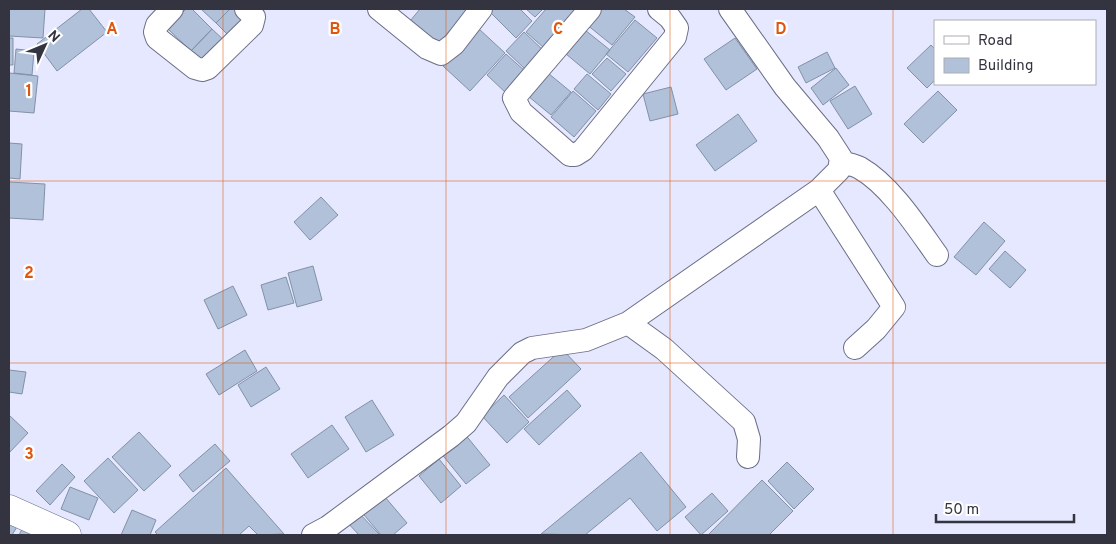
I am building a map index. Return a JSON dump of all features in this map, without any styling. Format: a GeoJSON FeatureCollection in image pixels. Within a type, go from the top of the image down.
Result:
{"type":"FeatureCollection","features":[{"type":"Feature","properties":{"kind":"street"},"geometry":{"type":"LineString","coordinates":[[172,9],[157,25],[154,32],[157,38],[195,68],[202,70],[208,68],[252,25],[254,17],[246,9]]}},
{"type":"Feature","properties":{"kind":"street"},"geometry":{"type":"LineString","coordinates":[[379,9],[426,48],[441,54],[454,44],[481,9]]}},
{"type":"Feature","properties":{"kind":"street"},"geometry":{"type":"LineString","coordinates":[[590,9],[514,98],[521,112],[570,155],[575,155],[583,150],[675,37],[677,28],[675,22],[659,9]]}},
{"type":"Feature","properties":{"kind":"street"},"geometry":{"type":"LineString","coordinates":[[730,9],[785,87],[828,138],[842,162],[860,168],[878,183],[903,209],[937,255]]}},
{"type":"Feature","properties":{"kind":"street"},"geometry":{"type":"LineString","coordinates":[[313,535],[328,527],[466,423],[498,377],[522,353],[532,348],[586,340],[628,323],[819,190],[839,170],[842,162]]}},
{"type":"Feature","properties":{"kind":"street"},"geometry":{"type":"LineString","coordinates":[[819,190],[894,307],[876,330],[855,348]]}},
{"type":"Feature","properties":{"kind":"street"},"geometry":{"type":"LineString","coordinates":[[628,323],[664,348],[744,422],[750,439],[748,457]]}},
{"type":"Feature","properties":{"kind":"street"},"geometry":{"type":"LineString","coordinates":[[9,509],[67,535]]}},
{"type":"Feature","properties":{"kind":"building"},"geometry":{"type":"Polygon","coordinates":[[[9,9],[45,9],[43,38],[9,36],[9,9]]]}},
{"type":"Feature","properties":{"kind":"building"},"geometry":{"type":"Polygon","coordinates":[[[82,9],[89,9],[107,32],[57,71],[37,44],[82,9]]]}},
{"type":"Feature","properties":{"kind":"building"},"geometry":{"type":"Polygon","coordinates":[[[186,9],[192,9],[212,29],[191,51],[167,28],[186,9]]]}},
{"type":"Feature","properties":{"kind":"building"},"geometry":{"type":"Polygon","coordinates":[[[201,9],[230,9],[216,23],[201,9]]]}},
{"type":"Feature","properties":{"kind":"building"},"geometry":{"type":"Polygon","coordinates":[[[230,9],[239,9],[249,18],[230,37],[216,23],[230,9]]]}},
{"type":"Feature","properties":{"kind":"building"},"geometry":{"type":"Polygon","coordinates":[[[420,9],[469,9],[437,45],[410,21],[420,9]]]}},
{"type":"Feature","properties":{"kind":"building"},"geometry":{"type":"Polygon","coordinates":[[[487,9],[520,9],[532,21],[516,38],[487,9]]]}},
{"type":"Feature","properties":{"kind":"building"},"geometry":{"type":"Polygon","coordinates":[[[526,9],[543,9],[535,17],[526,9]]]}},
{"type":"Feature","properties":{"kind":"building"},"geometry":{"type":"Polygon","coordinates":[[[546,9],[576,9],[544,48],[526,32],[546,9]]]}},
{"type":"Feature","properties":{"kind":"building"},"geometry":{"type":"Polygon","coordinates":[[[598,9],[624,9],[635,17],[612,45],[586,24],[598,9]]]}},
{"type":"Feature","properties":{"kind":"building"},"geometry":{"type":"Polygon","coordinates":[[[635,20],[657,38],[628,72],[606,54],[635,20]]]}},
{"type":"Feature","properties":{"kind":"building"},"geometry":{"type":"Polygon","coordinates":[[[478,28],[505,53],[470,91],[443,66],[478,28]]]}},
{"type":"Feature","properties":{"kind":"building"},"geometry":{"type":"Polygon","coordinates":[[[212,29],[227,43],[205,65],[191,51],[212,29]]]}},
{"type":"Feature","properties":{"kind":"building"},"geometry":{"type":"Polygon","coordinates":[[[585,30],[610,50],[590,74],[566,54],[585,30]]]}},
{"type":"Feature","properties":{"kind":"building"},"geometry":{"type":"Polygon","coordinates":[[[524,32],[544,51],[526,70],[506,51],[524,32]]]}},
{"type":"Feature","properties":{"kind":"building"},"geometry":{"type":"Polygon","coordinates":[[[9,38],[13,38],[13,65],[9,65],[9,38]]]}},
{"type":"Feature","properties":{"kind":"building"},"geometry":{"type":"Polygon","coordinates":[[[735,38],[757,69],[726,90],[704,59],[735,38]]]}},
{"type":"Feature","properties":{"kind":"building"},"geometry":{"type":"Polygon","coordinates":[[[931,45],[934,48],[934,81],[927,88],[907,68],[931,45]]]}},
{"type":"Feature","properties":{"kind":"building"},"geometry":{"type":"Polygon","coordinates":[[[16,49],[34,51],[32,75],[14,73],[16,49]]]}},
{"type":"Feature","properties":{"kind":"building"},"geometry":{"type":"Polygon","coordinates":[[[827,52],[835,68],[806,83],[798,67],[827,52]]]}},
{"type":"Feature","properties":{"kind":"building"},"geometry":{"type":"Polygon","coordinates":[[[506,54],[526,72],[506,93],[487,75],[506,54]]]}},
{"type":"Feature","properties":{"kind":"building"},"geometry":{"type":"Polygon","coordinates":[[[607,58],[626,74],[611,91],[592,74],[607,58]]]}},
{"type":"Feature","properties":{"kind":"building"},"geometry":{"type":"Polygon","coordinates":[[[836,68],[849,85],[823,105],[811,88],[836,68]]]}},
{"type":"Feature","properties":{"kind":"building"},"geometry":{"type":"Polygon","coordinates":[[[9,73],[38,76],[34,113],[9,111],[9,73]]]}},
{"type":"Feature","properties":{"kind":"building"},"geometry":{"type":"Polygon","coordinates":[[[548,73],[571,92],[551,115],[528,96],[548,73]]]}},
{"type":"Feature","properties":{"kind":"building"},"geometry":{"type":"Polygon","coordinates":[[[587,74],[611,94],[598,110],[574,89],[587,74]]]}},
{"type":"Feature","properties":{"kind":"building"},"geometry":{"type":"Polygon","coordinates":[[[855,86],[872,114],[848,129],[830,101],[855,86]]]}},
{"type":"Feature","properties":{"kind":"building"},"geometry":{"type":"Polygon","coordinates":[[[671,87],[678,114],[650,121],[643,94],[671,87]]]}},
{"type":"Feature","properties":{"kind":"building"},"geometry":{"type":"Polygon","coordinates":[[[573,91],[596,111],[574,137],[551,117],[573,91]]]}},
{"type":"Feature","properties":{"kind":"building"},"geometry":{"type":"Polygon","coordinates":[[[938,91],[957,110],[923,143],[904,124],[938,91]]]}},
{"type":"Feature","properties":{"kind":"building"},"geometry":{"type":"Polygon","coordinates":[[[738,114],[757,141],[715,171],[696,145],[738,114]]]}},
{"type":"Feature","properties":{"kind":"building"},"geometry":{"type":"Polygon","coordinates":[[[9,143],[22,144],[20,179],[9,178],[9,143]]]}},
{"type":"Feature","properties":{"kind":"building"},"geometry":{"type":"Polygon","coordinates":[[[9,182],[45,184],[43,220],[9,218],[9,182]]]}},
{"type":"Feature","properties":{"kind":"building"},"geometry":{"type":"Polygon","coordinates":[[[321,197],[338,215],[310,240],[294,222],[321,197]]]}},
{"type":"Feature","properties":{"kind":"building"},"geometry":{"type":"Polygon","coordinates":[[[984,222],[1005,241],[976,275],[954,257],[984,222]]]}},
{"type":"Feature","properties":{"kind":"building"},"geometry":{"type":"Polygon","coordinates":[[[1005,251],[1026,270],[1010,288],[989,269],[1005,251]]]}},
{"type":"Feature","properties":{"kind":"building"},"geometry":{"type":"Polygon","coordinates":[[[313,266],[322,300],[297,307],[288,273],[313,266]]]}},
{"type":"Feature","properties":{"kind":"building"},"geometry":{"type":"Polygon","coordinates":[[[286,277],[294,303],[268,310],[261,285],[286,277]]]}},
{"type":"Feature","properties":{"kind":"building"},"geometry":{"type":"Polygon","coordinates":[[[233,286],[247,315],[218,329],[204,300],[233,286]]]}},
{"type":"Feature","properties":{"kind":"building"},"geometry":{"type":"Polygon","coordinates":[[[562,349],[581,369],[528,418],[509,397],[562,349]]]}},
{"type":"Feature","properties":{"kind":"building"},"geometry":{"type":"Polygon","coordinates":[[[245,350],[257,371],[219,395],[206,374],[245,350]]]}},
{"type":"Feature","properties":{"kind":"building"},"geometry":{"type":"Polygon","coordinates":[[[266,367],[280,389],[251,407],[238,385],[266,367]]]}},
{"type":"Feature","properties":{"kind":"building"},"geometry":{"type":"Polygon","coordinates":[[[9,370],[26,372],[22,394],[9,392],[9,370]]]}},
{"type":"Feature","properties":{"kind":"building"},"geometry":{"type":"Polygon","coordinates":[[[567,390],[581,406],[539,445],[524,429],[567,390]]]}},
{"type":"Feature","properties":{"kind":"building"},"geometry":{"type":"Polygon","coordinates":[[[504,395],[529,422],[507,443],[482,416],[504,395]]]}},
{"type":"Feature","properties":{"kind":"building"},"geometry":{"type":"Polygon","coordinates":[[[372,400],[394,435],[366,452],[345,417],[372,400]]]}},
{"type":"Feature","properties":{"kind":"building"},"geometry":{"type":"Polygon","coordinates":[[[9,415],[28,433],[9,453],[9,415]]]}},
{"type":"Feature","properties":{"kind":"building"},"geometry":{"type":"Polygon","coordinates":[[[332,425],[349,449],[308,478],[291,454],[332,425]]]}},
{"type":"Feature","properties":{"kind":"building"},"geometry":{"type":"Polygon","coordinates":[[[139,432],[171,466],[144,491],[112,457],[139,432]]]}},
{"type":"Feature","properties":{"kind":"building"},"geometry":{"type":"Polygon","coordinates":[[[464,433],[490,465],[466,484],[440,452],[464,433]]]}},
{"type":"Feature","properties":{"kind":"building"},"geometry":{"type":"Polygon","coordinates":[[[215,444],[230,461],[193,492],[179,475],[215,444]]]}},
{"type":"Feature","properties":{"kind":"building"},"geometry":{"type":"Polygon","coordinates":[[[641,452],[686,507],[657,531],[630,498],[585,535],[541,534],[641,452]]]}},
{"type":"Feature","properties":{"kind":"building"},"geometry":{"type":"Polygon","coordinates":[[[108,458],[138,490],[114,513],[84,481],[108,458]]]}},
{"type":"Feature","properties":{"kind":"building"},"geometry":{"type":"Polygon","coordinates":[[[439,459],[461,486],[441,503],[419,476],[439,459]]]}},
{"type":"Feature","properties":{"kind":"building"},"geometry":{"type":"Polygon","coordinates":[[[787,462],[814,489],[794,509],[768,481],[787,462]]]}},
{"type":"Feature","properties":{"kind":"building"},"geometry":{"type":"Polygon","coordinates":[[[62,464],[75,477],[50,505],[36,491],[62,464]]]}},
{"type":"Feature","properties":{"kind":"building"},"geometry":{"type":"Polygon","coordinates":[[[226,468],[284,534],[258,535],[249,526],[239,535],[158,535],[155,532],[226,468]]]}},
{"type":"Feature","properties":{"kind":"building"},"geometry":{"type":"Polygon","coordinates":[[[762,480],[793,511],[769,535],[708,535],[762,480]]]}},
{"type":"Feature","properties":{"kind":"building"},"geometry":{"type":"Polygon","coordinates":[[[70,487],[98,498],[89,520],[61,509],[70,487]]]}},
{"type":"Feature","properties":{"kind":"building"},"geometry":{"type":"Polygon","coordinates":[[[380,491],[407,523],[393,535],[381,535],[359,509],[380,491]]]}},
{"type":"Feature","properties":{"kind":"building"},"geometry":{"type":"Polygon","coordinates":[[[712,493],[728,511],[701,535],[685,517],[712,493]]]}},
{"type":"Feature","properties":{"kind":"building"},"geometry":{"type":"Polygon","coordinates":[[[132,510],[156,520],[150,535],[121,535],[132,510]]]}},
{"type":"Feature","properties":{"kind":"building"},"geometry":{"type":"Polygon","coordinates":[[[357,511],[380,535],[359,535],[346,521],[357,511]]]}},
{"type":"Feature","properties":{"kind":"building"},"geometry":{"type":"Polygon","coordinates":[[[9,516],[20,522],[12,535],[9,535],[9,516]]]}},
{"type":"Feature","properties":{"kind":"building"},"geometry":{"type":"Polygon","coordinates":[[[22,529],[34,535],[19,535],[22,529]]]}}]}
